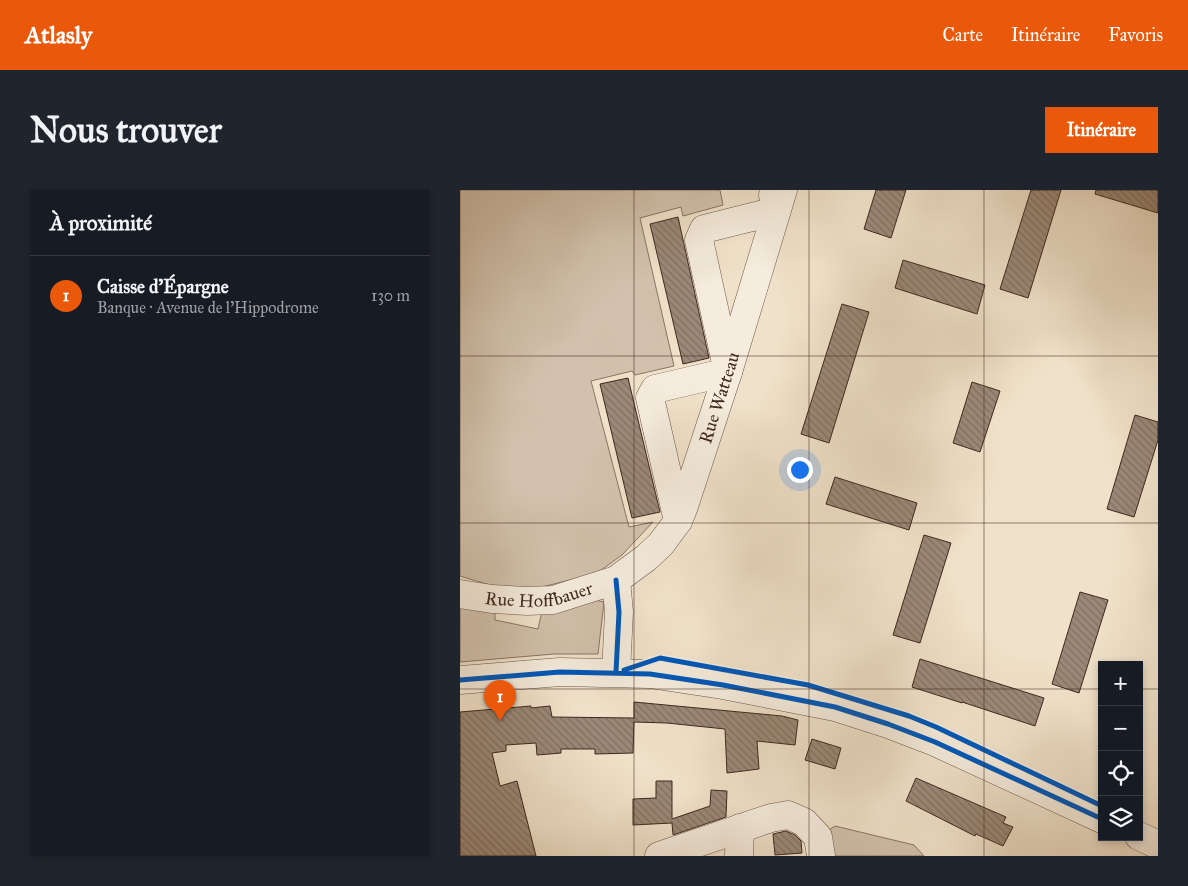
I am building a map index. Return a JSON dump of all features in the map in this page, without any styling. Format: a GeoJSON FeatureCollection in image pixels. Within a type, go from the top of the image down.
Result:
{"type":"FeatureCollection","features":[{"type":"Feature","properties":{"kind":"street","name":"Rue Watteau"},"geometry":{"type":"LineString","coordinates":[[616,580],[646,558],[661,544],[678,521],[728,372],[777,197]]}},
{"type":"Feature","properties":{"kind":"street"},"geometry":{"type":"LineString","coordinates":[[678,521],[650,398],[655,389],[728,372],[699,240],[704,229],[777,197]]}},
{"type":"Feature","properties":{"kind":"street"},"geometry":{"type":"LineString","coordinates":[[616,580],[619,612],[616,672]]}},
{"type":"Feature","properties":{"kind":"street","name":"Rue Hoffbauer"},"geometry":{"type":"LineString","coordinates":[[460,594],[492,600],[528,602],[553,600],[616,580]]}},
{"type":"Feature","properties":{"kind":"street"},"geometry":{"type":"LineString","coordinates":[[460,680],[551,673],[616,672],[650,674],[723,685],[835,707],[935,742],[1098,817]]}},
{"type":"Feature","properties":{"kind":"street"},"geometry":{"type":"LineString","coordinates":[[659,856],[771,818],[788,816],[798,818],[808,825],[818,837],[821,856]]}},
{"type":"Feature","properties":{"kind":"street"},"geometry":{"type":"LineString","coordinates":[[739,856],[740,828]]}},
{"type":"Feature","properties":{"kind":"street"},"geometry":{"type":"LineString","coordinates":[[1143,838],[1158,845]]}},
{"type":"Feature","properties":{"kind":"shaded area"},"geometry":{"type":"Polygon","coordinates":[[[460,190],[720,190],[723,205],[683,216],[681,207],[640,218],[674,366],[635,375],[632,371],[591,381],[629,527],[653,522],[622,555],[597,573],[542,587],[506,590],[460,576],[460,190]]]}},
{"type":"Feature","properties":{"kind":"shaded area"},"geometry":{"type":"Polygon","coordinates":[[[591,599],[604,602],[598,654],[554,654],[460,662],[460,602],[495,608],[495,620],[538,629],[542,611],[591,599]]]}},
{"type":"Feature","properties":{"kind":"shaded area"},"geometry":{"type":"Polygon","coordinates":[[[835,826],[914,845],[924,856],[821,856],[818,837],[835,826]]]}},
{"type":"Feature","properties":{"kind":"building"},"geometry":{"type":"Polygon","coordinates":[[[876,190],[906,190],[891,238],[864,229],[876,190]]]}},
{"type":"Feature","properties":{"kind":"building"},"geometry":{"type":"Polygon","coordinates":[[[1031,190],[1061,190],[1028,298],[1000,289],[1031,190]]]}},
{"type":"Feature","properties":{"kind":"building"},"geometry":{"type":"Polygon","coordinates":[[[1096,190],[1158,190],[1158,213],[1095,194],[1096,190]]]}},
{"type":"Feature","properties":{"kind":"building"},"geometry":{"type":"Polygon","coordinates":[[[678,217],[709,358],[683,364],[650,224],[678,217]]]}},
{"type":"Feature","properties":{"kind":"building"},"geometry":{"type":"Polygon","coordinates":[[[903,260],[985,285],[977,314],[895,288],[903,260]]]}},
{"type":"Feature","properties":{"kind":"building"},"geometry":{"type":"Polygon","coordinates":[[[842,304],[869,312],[829,443],[801,434],[842,304]]]}},
{"type":"Feature","properties":{"kind":"building"},"geometry":{"type":"Polygon","coordinates":[[[628,378],[660,512],[632,518],[600,384],[628,378]]]}},
{"type":"Feature","properties":{"kind":"building"},"geometry":{"type":"Polygon","coordinates":[[[972,382],[1000,391],[980,452],[953,443],[972,382]]]}},
{"type":"Feature","properties":{"kind":"building"},"geometry":{"type":"Polygon","coordinates":[[[1135,415],[1158,422],[1158,440],[1134,517],[1107,509],[1135,415]]]}},
{"type":"Feature","properties":{"kind":"building"},"geometry":{"type":"Polygon","coordinates":[[[835,477],[917,503],[909,530],[826,504],[835,477]]]}},
{"type":"Feature","properties":{"kind":"building"},"geometry":{"type":"Polygon","coordinates":[[[924,535],[951,543],[920,643],[893,635],[924,535]]]}},
{"type":"Feature","properties":{"kind":"building"},"geometry":{"type":"Polygon","coordinates":[[[1080,592],[1108,600],[1079,693],[1052,684],[1080,592]]]}},
{"type":"Feature","properties":{"kind":"building"},"geometry":{"type":"Polygon","coordinates":[[[920,659],[1044,698],[1035,726],[912,687],[920,659]]]}},
{"type":"Feature","properties":{"kind":"building"},"geometry":{"type":"Polygon","coordinates":[[[634,702],[782,716],[798,720],[795,745],[757,741],[759,769],[727,773],[725,729],[667,723],[634,722],[633,753],[595,754],[595,749],[561,749],[561,753],[537,755],[536,743],[506,745],[506,751],[492,753],[500,786],[517,781],[536,856],[460,856],[460,712],[550,706],[552,717],[634,718],[634,702]]]}},
{"type":"Feature","properties":{"kind":"building"},"geometry":{"type":"Polygon","coordinates":[[[812,739],[841,748],[835,769],[805,760],[812,739]]]}},
{"type":"Feature","properties":{"kind":"building"},"geometry":{"type":"Polygon","coordinates":[[[916,778],[1006,817],[1003,823],[1013,827],[1003,846],[976,834],[975,836],[906,801],[916,778]]]}},
{"type":"Feature","properties":{"kind":"building"},"geometry":{"type":"Polygon","coordinates":[[[656,781],[672,781],[672,819],[710,806],[711,790],[727,791],[726,817],[673,835],[672,823],[633,825],[633,799],[656,798],[656,781]]]}},
{"type":"Feature","properties":{"kind":"building"},"geometry":{"type":"Polygon","coordinates":[[[786,831],[795,835],[801,841],[802,853],[775,855],[773,834],[786,831]]]}},
{"type":"Feature","properties":{"kind":"cycle path"},"geometry":{"type":"LineString","coordinates":[[616,580],[619,612],[616,672]]}},
{"type":"Feature","properties":{"kind":"cycle path"},"geometry":{"type":"LineString","coordinates":[[624,670],[660,658],[808,685],[909,716],[936,727],[1098,804]]}},
{"type":"Feature","properties":{"kind":"cycle path"},"geometry":{"type":"LineString","coordinates":[[460,680],[560,672],[650,674],[723,685],[835,707],[935,742],[1098,817]]}},
{"type":"Feature","properties":{"kind":"place","name":"Caisse d'Épargne"},"geometry":{"type":"Point","coordinates":[500,721]}}]}
